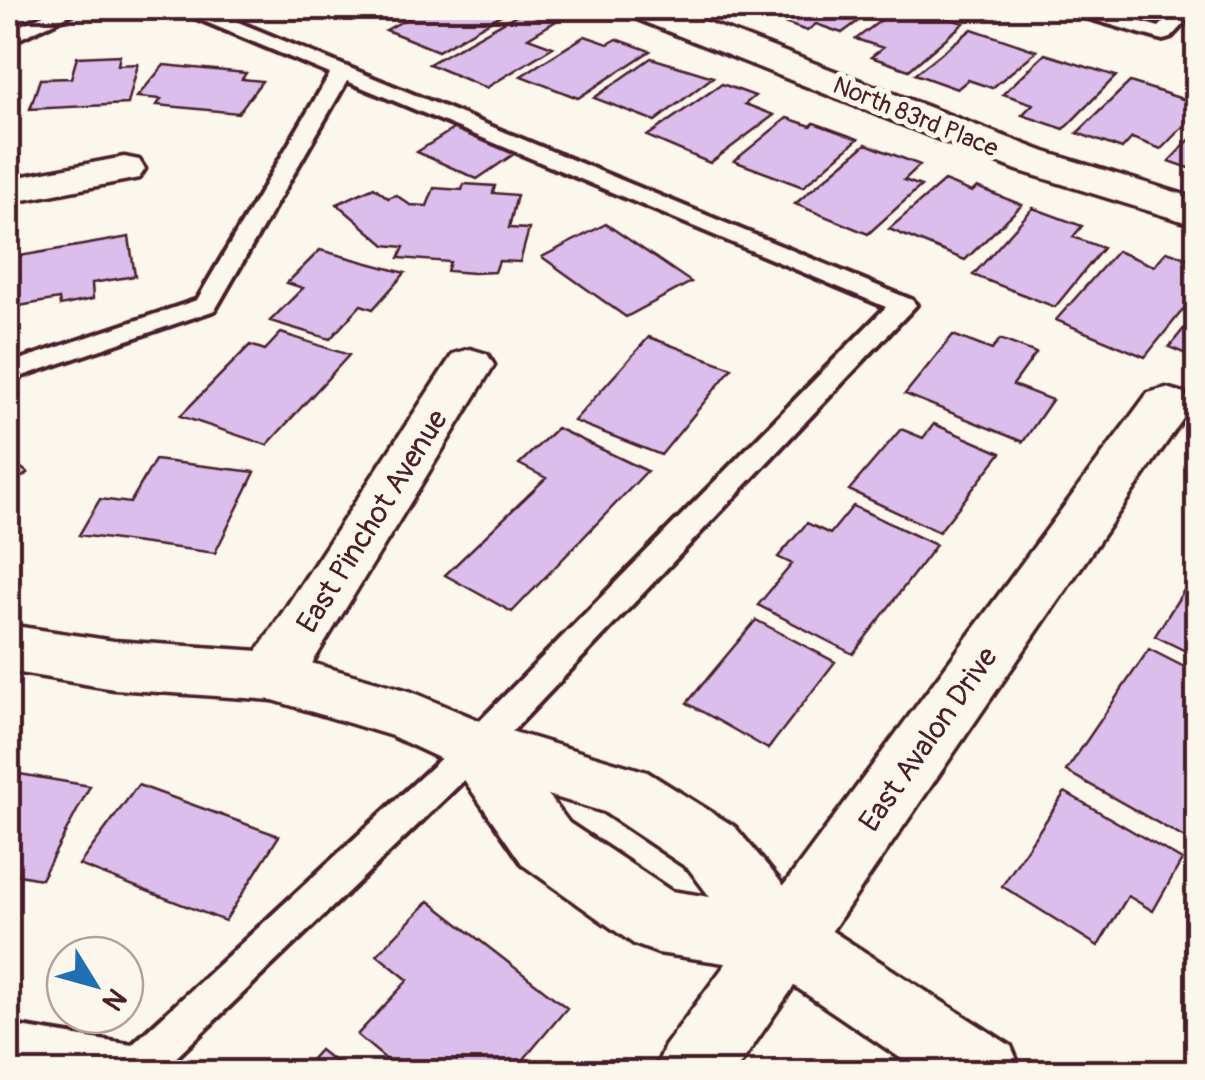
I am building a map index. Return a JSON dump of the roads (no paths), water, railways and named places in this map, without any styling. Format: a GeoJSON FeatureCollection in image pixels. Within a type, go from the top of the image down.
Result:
{"type":"FeatureCollection","features":[{"type":"Feature","properties":{"kind":"street","name":"North 83rd Place"},"geometry":{"type":"LineString","coordinates":[[639,8],[1031,161],[1198,214]]}},
{"type":"Feature","properties":{"kind":"street"},"geometry":{"type":"LineString","coordinates":[[8,191],[124,169]]}},
{"type":"Feature","properties":{"kind":"street","name":"East Pinchot Avenue"},"geometry":{"type":"LineString","coordinates":[[273,676],[470,365]]}},
{"type":"Feature","properties":{"kind":"street","name":"East Avalon Drive"},"geometry":{"type":"LineString","coordinates":[[691,1072],[1166,405]]}},
{"type":"Feature","properties":{"kind":"street"},"geometry":{"type":"LineString","coordinates":[[8,648],[114,665],[273,676],[409,716],[476,747],[624,791],[712,848],[785,940],[985,1072]]}},
{"type":"Feature","properties":{"kind":"street"},"geometry":{"type":"LineString","coordinates":[[476,747],[546,844],[658,920],[785,940]]}},
{"type":"Feature","properties":{"kind":"lane"},"geometry":{"type":"LineString","coordinates":[[8,38],[74,8]]}},
{"type":"Feature","properties":{"kind":"lane"},"geometry":{"type":"LineString","coordinates":[[8,1045],[139,1066],[476,747],[903,305],[190,8]]}},
{"type":"Feature","properties":{"kind":"lane"},"geometry":{"type":"LineString","coordinates":[[1074,8],[1163,34],[1188,8]]}},
{"type":"Feature","properties":{"kind":"lane"},"geometry":{"type":"LineString","coordinates":[[8,373],[206,305],[342,71]]}}]}
